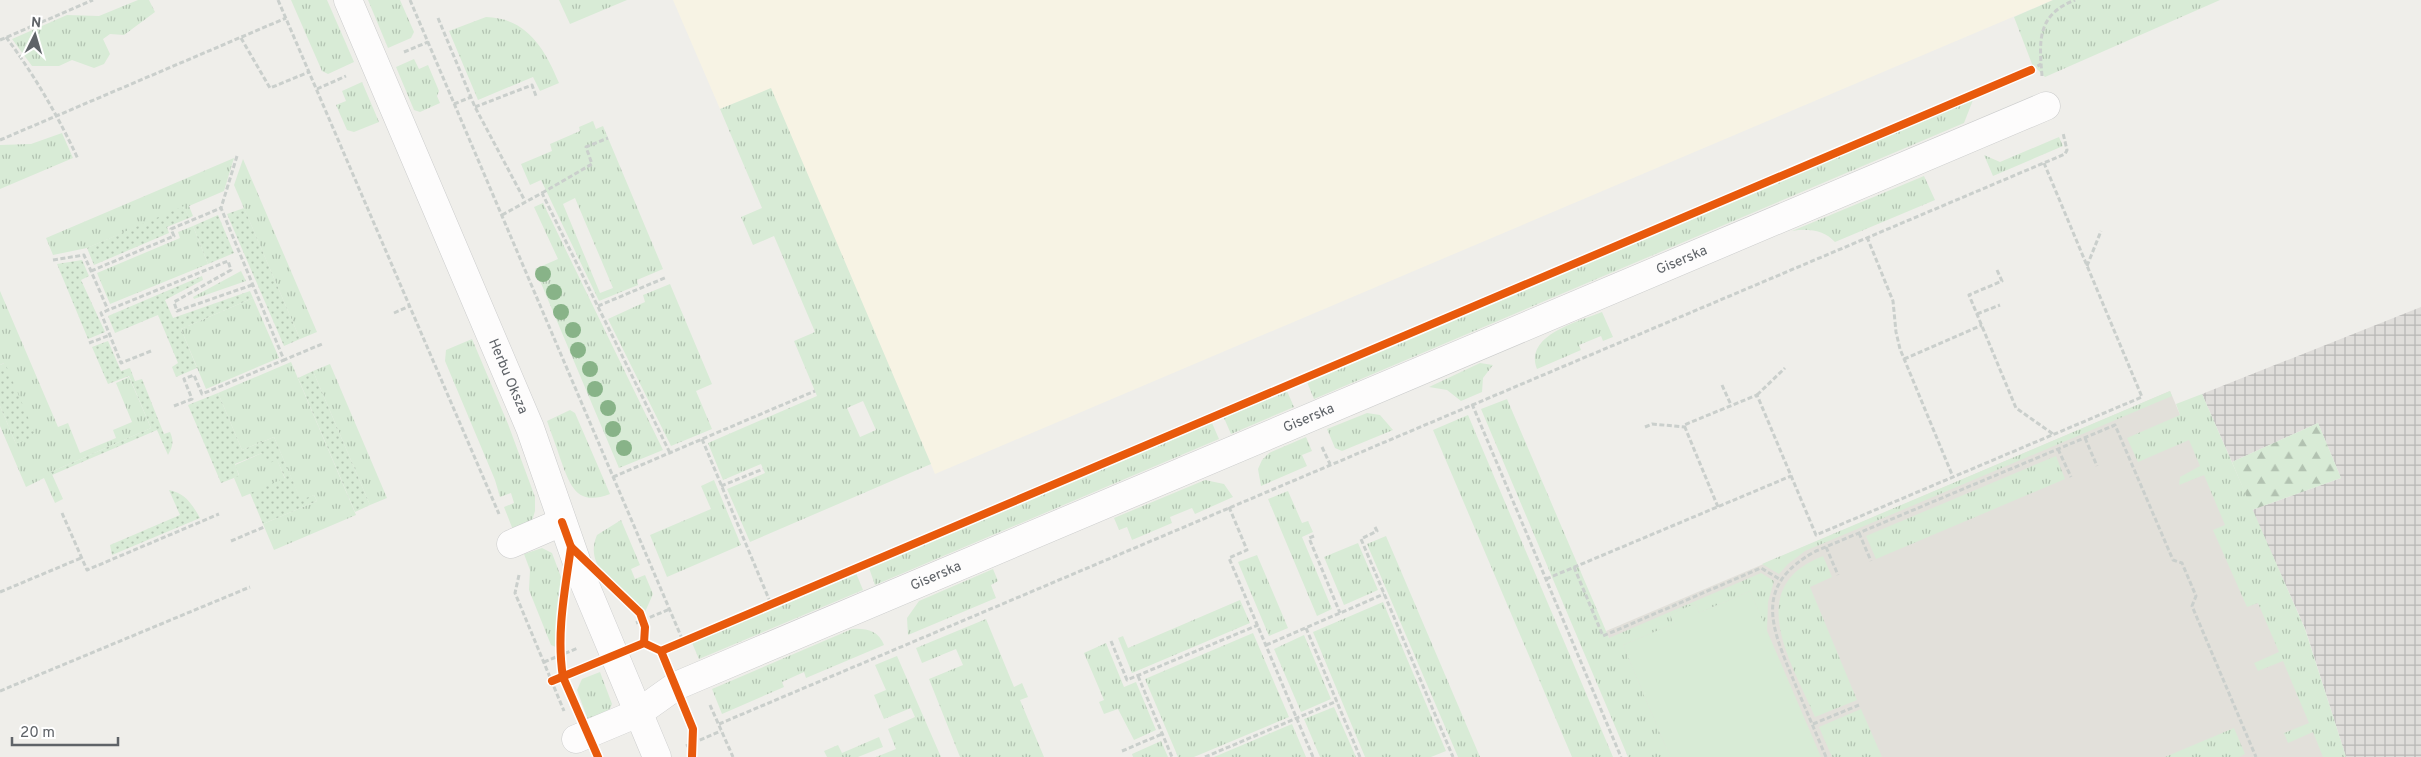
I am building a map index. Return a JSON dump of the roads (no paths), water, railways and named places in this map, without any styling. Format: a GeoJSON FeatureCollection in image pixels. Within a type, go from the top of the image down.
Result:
{"type":"FeatureCollection","features":[{"type":"Feature","properties":{"kind":"street","name":"Herbu Oksza"},"geometry":{"type":"LineString","coordinates":[[348,0],[530,428],[582,580],[638,713],[669,752]]}},
{"type":"Feature","properties":{"kind":"street","name":"Giserska"},"geometry":{"type":"LineString","coordinates":[[571,728],[638,713],[676,686],[2050,105]]}},
{"type":"Feature","properties":{"kind":"street"},"geometry":{"type":"LineString","coordinates":[[516,555],[562,522]]}}]}
